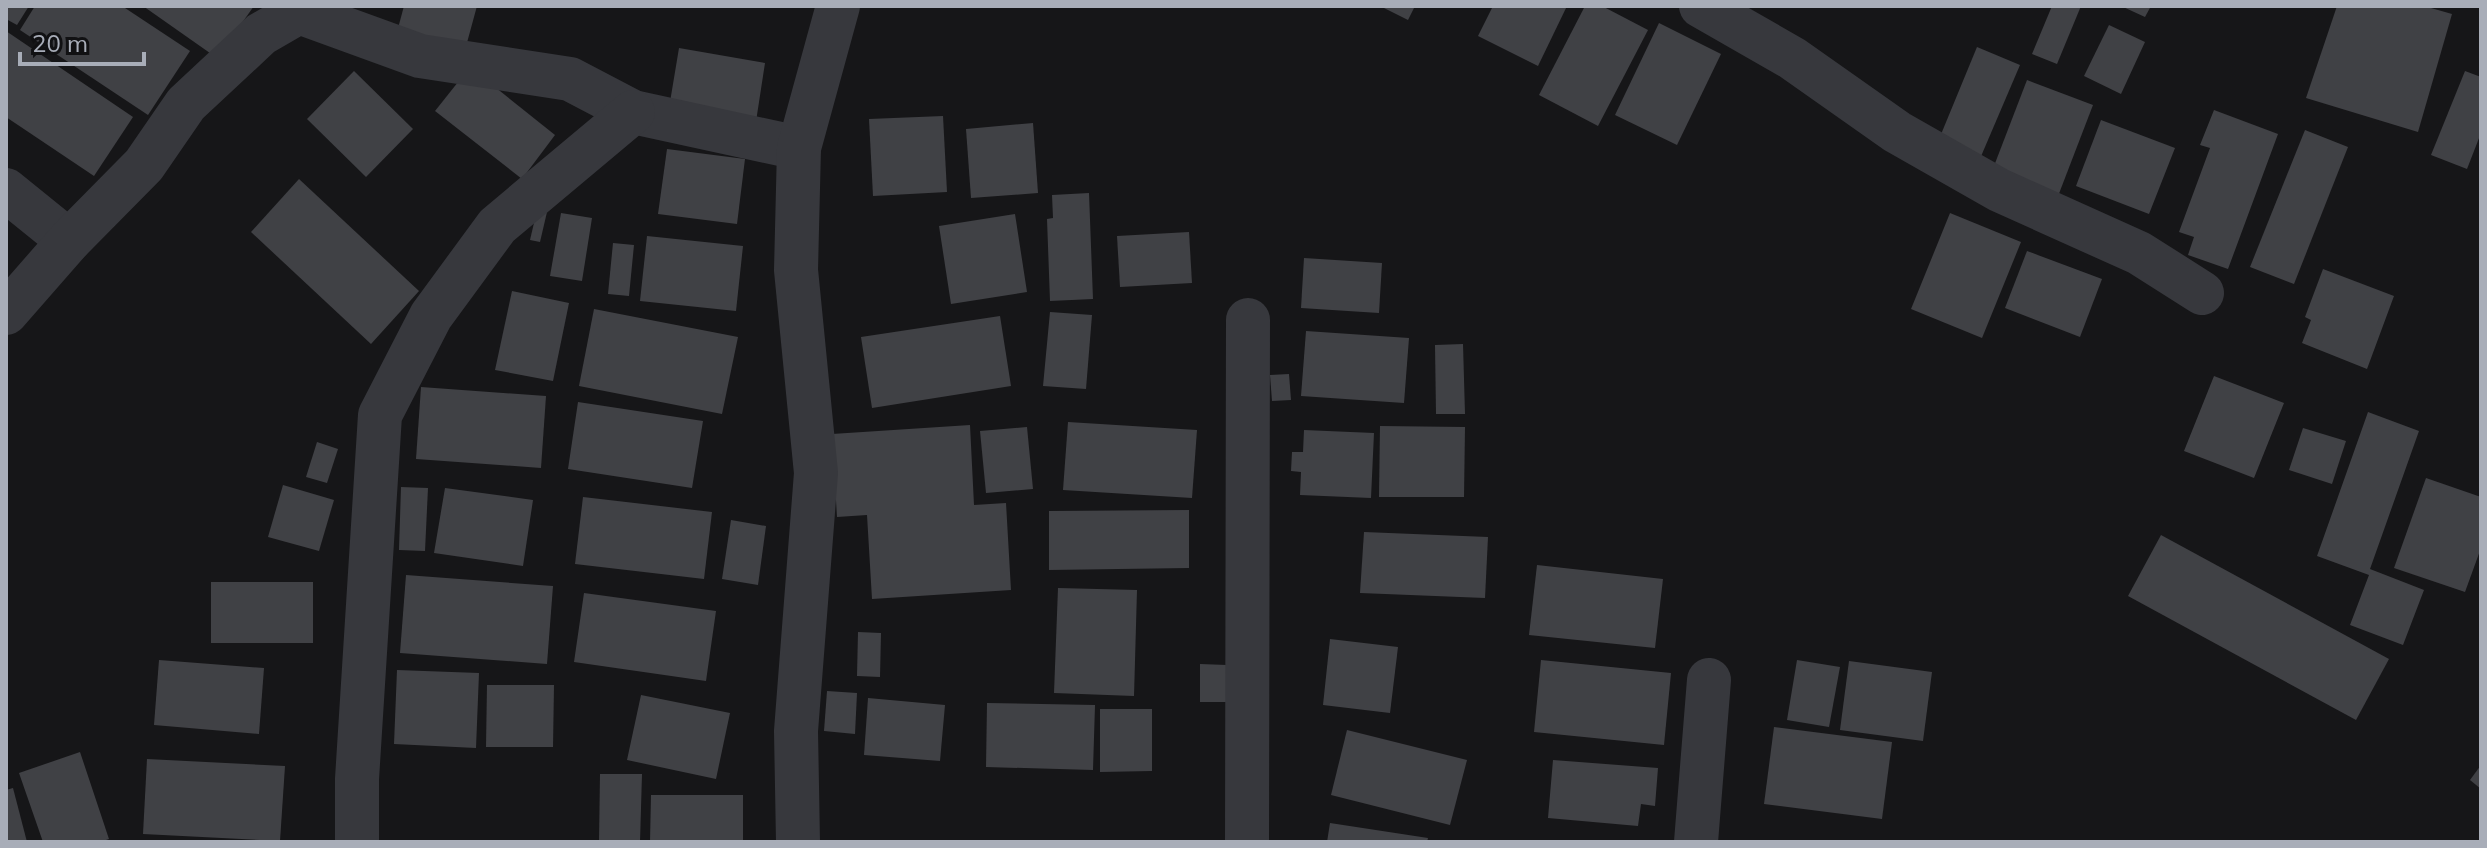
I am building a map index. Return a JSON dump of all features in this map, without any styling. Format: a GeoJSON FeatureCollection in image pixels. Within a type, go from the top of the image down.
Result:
{"type":"FeatureCollection","features":[{"type":"Feature","properties":{"kind":"street"},"geometry":{"type":"LineString","coordinates":[[798,842],[796,731],[816,473],[796,270],[799,148],[838,6]]}},
{"type":"Feature","properties":{"kind":"street"},"geometry":{"type":"LineString","coordinates":[[1701,6],[1792,58],[1897,132],[1999,190],[2139,253],[2202,293]]}},
{"type":"Feature","properties":{"kind":"street"},"geometry":{"type":"LineString","coordinates":[[6,313],[69,241],[144,165],[186,104],[261,34],[299,12],[420,56],[570,79],[633,112],[799,148]]}},
{"type":"Feature","properties":{"kind":"street"},"geometry":{"type":"LineString","coordinates":[[357,842],[357,779],[380,415],[431,316],[497,226],[633,112]]}},
{"type":"Feature","properties":{"kind":"street"},"geometry":{"type":"LineString","coordinates":[[6,190],[69,241]]}},
{"type":"Feature","properties":{"kind":"street"},"geometry":{"type":"LineString","coordinates":[[1247,842],[1248,320]]}},
{"type":"Feature","properties":{"kind":"street"},"geometry":{"type":"LineString","coordinates":[[1696,842],[1709,680]]}},
{"type":"Feature","properties":{"kind":"building"},"geometry":{"type":"Polygon","coordinates":[[[6,6],[29,6],[17,25],[6,19],[6,6]]]}},
{"type":"Feature","properties":{"kind":"building"},"geometry":{"type":"Polygon","coordinates":[[[35,6],[122,6],[190,51],[148,115],[20,30],[35,6]]]}},
{"type":"Feature","properties":{"kind":"building"},"geometry":{"type":"Polygon","coordinates":[[[143,6],[254,6],[217,58],[143,6]]]}},
{"type":"Feature","properties":{"kind":"building"},"geometry":{"type":"Polygon","coordinates":[[[404,6],[477,6],[465,50],[397,32],[404,6]]]}},
{"type":"Feature","properties":{"kind":"building"},"geometry":{"type":"Polygon","coordinates":[[[1380,6],[1415,6],[1408,20],[1380,6]]]}},
{"type":"Feature","properties":{"kind":"building"},"geometry":{"type":"Polygon","coordinates":[[[1493,6],[1567,6],[1538,66],[1478,36],[1493,6]]]}},
{"type":"Feature","properties":{"kind":"building"},"geometry":{"type":"Polygon","coordinates":[[[1585,6],[1602,6],[1648,30],[1598,126],[1539,95],[1585,6]]]}},
{"type":"Feature","properties":{"kind":"building"},"geometry":{"type":"Polygon","coordinates":[[[2052,6],[2081,6],[2057,64],[2032,54],[2052,6]]]}},
{"type":"Feature","properties":{"kind":"building"},"geometry":{"type":"Polygon","coordinates":[[[2121,6],[2151,6],[2145,17],[2121,6]]]}},
{"type":"Feature","properties":{"kind":"building"},"geometry":{"type":"Polygon","coordinates":[[[2337,6],[2424,6],[2452,14],[2418,132],[2306,98],[2337,6]]]}},
{"type":"Feature","properties":{"kind":"building"},"geometry":{"type":"Polygon","coordinates":[[[1659,23],[1721,54],[1677,145],[1615,115],[1659,23]]]}},
{"type":"Feature","properties":{"kind":"building"},"geometry":{"type":"Polygon","coordinates":[[[2109,25],[2145,42],[2121,94],[2084,76],[2109,25]]]}},
{"type":"Feature","properties":{"kind":"building"},"geometry":{"type":"Polygon","coordinates":[[[6,31],[133,117],[94,176],[6,117],[6,31]]]}},
{"type":"Feature","properties":{"kind":"building"},"geometry":{"type":"Polygon","coordinates":[[[1977,47],[2020,65],[1979,161],[1937,144],[1977,47]]]}},
{"type":"Feature","properties":{"kind":"building"},"geometry":{"type":"Polygon","coordinates":[[[679,48],[765,63],[755,128],[668,114],[679,48]]]}},
{"type":"Feature","properties":{"kind":"building"},"geometry":{"type":"Polygon","coordinates":[[[470,67],[555,135],[522,179],[435,111],[470,67]]]}},
{"type":"Feature","properties":{"kind":"building"},"geometry":{"type":"Polygon","coordinates":[[[354,71],[413,129],[366,177],[307,119],[354,71]]]}},
{"type":"Feature","properties":{"kind":"building"},"geometry":{"type":"Polygon","coordinates":[[[2465,71],[2481,77],[2481,133],[2467,169],[2431,155],[2465,71]]]}},
{"type":"Feature","properties":{"kind":"building"},"geometry":{"type":"Polygon","coordinates":[[[2027,80],[2093,105],[2055,204],[1989,179],[2027,80]]]}},
{"type":"Feature","properties":{"kind":"building"},"geometry":{"type":"Polygon","coordinates":[[[2214,110],[2278,134],[2228,269],[2188,255],[2194,237],[2179,232],[2210,148],[2200,145],[2214,110]]]}},
{"type":"Feature","properties":{"kind":"building"},"geometry":{"type":"Polygon","coordinates":[[[943,116],[947,192],[873,196],[869,119],[943,116]]]}},
{"type":"Feature","properties":{"kind":"building"},"geometry":{"type":"Polygon","coordinates":[[[2101,120],[2175,148],[2149,214],[2076,186],[2101,120]]]}},
{"type":"Feature","properties":{"kind":"building"},"geometry":{"type":"Polygon","coordinates":[[[1033,123],[1038,193],[971,198],[966,129],[1033,123]]]}},
{"type":"Feature","properties":{"kind":"building"},"geometry":{"type":"Polygon","coordinates":[[[2305,130],[2348,147],[2294,284],[2250,267],[2305,130]]]}},
{"type":"Feature","properties":{"kind":"building"},"geometry":{"type":"Polygon","coordinates":[[[667,149],[745,159],[737,224],[658,214],[667,149]]]}},
{"type":"Feature","properties":{"kind":"building"},"geometry":{"type":"Polygon","coordinates":[[[299,179],[419,291],[371,344],[251,232],[299,179]]]}},
{"type":"Feature","properties":{"kind":"building"},"geometry":{"type":"Polygon","coordinates":[[[1089,193],[1093,299],[1050,301],[1047,219],[1053,218],[1052,195],[1089,193]]]}},
{"type":"Feature","properties":{"kind":"building"},"geometry":{"type":"Polygon","coordinates":[[[537,210],[547,212],[540,242],[530,240],[537,210]]]}},
{"type":"Feature","properties":{"kind":"building"},"geometry":{"type":"Polygon","coordinates":[[[561,213],[592,218],[582,281],[550,276],[561,213]]]}},
{"type":"Feature","properties":{"kind":"building"},"geometry":{"type":"Polygon","coordinates":[[[1950,213],[2021,242],[1982,338],[1911,309],[1950,213]]]}},
{"type":"Feature","properties":{"kind":"building"},"geometry":{"type":"Polygon","coordinates":[[[1015,214],[1027,292],[951,304],[939,226],[1015,214]]]}},
{"type":"Feature","properties":{"kind":"building"},"geometry":{"type":"Polygon","coordinates":[[[1189,232],[1192,283],[1120,287],[1117,236],[1189,232]]]}},
{"type":"Feature","properties":{"kind":"building"},"geometry":{"type":"Polygon","coordinates":[[[647,236],[743,246],[736,311],[640,301],[647,236]]]}},
{"type":"Feature","properties":{"kind":"building"},"geometry":{"type":"Polygon","coordinates":[[[613,243],[634,245],[629,296],[608,294],[613,243]]]}},
{"type":"Feature","properties":{"kind":"building"},"geometry":{"type":"Polygon","coordinates":[[[2027,251],[2102,279],[2080,337],[2005,308],[2027,251]]]}},
{"type":"Feature","properties":{"kind":"building"},"geometry":{"type":"Polygon","coordinates":[[[1304,258],[1382,263],[1379,313],[1301,308],[1304,258]]]}},
{"type":"Feature","properties":{"kind":"building"},"geometry":{"type":"Polygon","coordinates":[[[2323,269],[2394,296],[2367,369],[2302,343],[2311,320],[2305,317],[2323,269]]]}},
{"type":"Feature","properties":{"kind":"building"},"geometry":{"type":"Polygon","coordinates":[[[512,291],[569,303],[553,381],[495,370],[512,291]]]}},
{"type":"Feature","properties":{"kind":"building"},"geometry":{"type":"Polygon","coordinates":[[[594,309],[738,337],[722,414],[579,386],[594,309]]]}},
{"type":"Feature","properties":{"kind":"building"},"geometry":{"type":"Polygon","coordinates":[[[1050,312],[1092,315],[1086,389],[1043,386],[1050,312]]]}},
{"type":"Feature","properties":{"kind":"building"},"geometry":{"type":"Polygon","coordinates":[[[1000,316],[1011,386],[872,408],[861,337],[1000,316]]]}},
{"type":"Feature","properties":{"kind":"building"},"geometry":{"type":"Polygon","coordinates":[[[1306,331],[1409,338],[1404,403],[1301,396],[1306,331]]]}},
{"type":"Feature","properties":{"kind":"building"},"geometry":{"type":"Polygon","coordinates":[[[1463,344],[1465,414],[1436,414],[1435,345],[1463,344]]]}},
{"type":"Feature","properties":{"kind":"building"},"geometry":{"type":"Polygon","coordinates":[[[1289,374],[1291,400],[1272,401],[1270,375],[1289,374]]]}},
{"type":"Feature","properties":{"kind":"building"},"geometry":{"type":"Polygon","coordinates":[[[2214,376],[2284,403],[2254,478],[2184,451],[2214,376]]]}},
{"type":"Feature","properties":{"kind":"building"},"geometry":{"type":"Polygon","coordinates":[[[421,387],[546,396],[541,468],[416,459],[421,387]]]}},
{"type":"Feature","properties":{"kind":"building"},"geometry":{"type":"Polygon","coordinates":[[[578,402],[703,421],[692,488],[568,469],[578,402]]]}},
{"type":"Feature","properties":{"kind":"building"},"geometry":{"type":"Polygon","coordinates":[[[2368,412],[2419,431],[2370,569],[2424,590],[2403,645],[2350,625],[2369,575],[2317,556],[2368,412]]]}},
{"type":"Feature","properties":{"kind":"building"},"geometry":{"type":"Polygon","coordinates":[[[1068,422],[1197,430],[1192,498],[1063,490],[1068,422]]]}},
{"type":"Feature","properties":{"kind":"building"},"geometry":{"type":"Polygon","coordinates":[[[970,425],[974,505],[1006,503],[1011,590],[872,599],[867,515],[837,517],[832,434],[970,425]]]}},
{"type":"Feature","properties":{"kind":"building"},"geometry":{"type":"Polygon","coordinates":[[[1380,426],[1465,427],[1464,497],[1379,497],[1380,426]]]}},
{"type":"Feature","properties":{"kind":"building"},"geometry":{"type":"Polygon","coordinates":[[[1027,427],[1033,489],[986,493],[980,431],[1027,427]]]}},
{"type":"Feature","properties":{"kind":"building"},"geometry":{"type":"Polygon","coordinates":[[[2303,428],[2346,441],[2332,484],[2289,470],[2303,428]]]}},
{"type":"Feature","properties":{"kind":"building"},"geometry":{"type":"Polygon","coordinates":[[[1304,430],[1374,433],[1371,498],[1300,495],[1301,472],[1291,471],[1292,452],[1303,452],[1304,430]]]}},
{"type":"Feature","properties":{"kind":"building"},"geometry":{"type":"Polygon","coordinates":[[[317,442],[338,449],[327,483],[306,477],[317,442]]]}},
{"type":"Feature","properties":{"kind":"building"},"geometry":{"type":"Polygon","coordinates":[[[2426,478],[2481,497],[2481,548],[2465,592],[2394,568],[2426,478]]]}},
{"type":"Feature","properties":{"kind":"building"},"geometry":{"type":"Polygon","coordinates":[[[283,485],[334,500],[319,551],[268,537],[283,485]]]}},
{"type":"Feature","properties":{"kind":"building"},"geometry":{"type":"Polygon","coordinates":[[[401,487],[428,488],[425,551],[399,550],[401,487]]]}},
{"type":"Feature","properties":{"kind":"building"},"geometry":{"type":"Polygon","coordinates":[[[445,488],[533,500],[523,566],[434,553],[445,488]]]}},
{"type":"Feature","properties":{"kind":"building"},"geometry":{"type":"Polygon","coordinates":[[[583,497],[712,512],[704,579],[575,564],[583,497]]]}},
{"type":"Feature","properties":{"kind":"building"},"geometry":{"type":"Polygon","coordinates":[[[1189,510],[1189,568],[1049,570],[1049,511],[1189,510]]]}},
{"type":"Feature","properties":{"kind":"building"},"geometry":{"type":"Polygon","coordinates":[[[731,520],[766,526],[758,585],[722,579],[731,520]]]}},
{"type":"Feature","properties":{"kind":"building"},"geometry":{"type":"Polygon","coordinates":[[[1364,532],[1488,537],[1485,598],[1360,593],[1364,532]]]}},
{"type":"Feature","properties":{"kind":"building"},"geometry":{"type":"Polygon","coordinates":[[[2161,535],[2389,659],[2356,720],[2128,596],[2161,535]]]}},
{"type":"Feature","properties":{"kind":"building"},"geometry":{"type":"Polygon","coordinates":[[[1537,565],[1663,579],[1655,648],[1529,635],[1537,565]]]}},
{"type":"Feature","properties":{"kind":"building"},"geometry":{"type":"Polygon","coordinates":[[[406,575],[553,586],[547,664],[400,653],[406,575]]]}},
{"type":"Feature","properties":{"kind":"building"},"geometry":{"type":"Polygon","coordinates":[[[211,582],[313,582],[313,643],[211,643],[211,582]]]}},
{"type":"Feature","properties":{"kind":"building"},"geometry":{"type":"Polygon","coordinates":[[[1058,588],[1137,590],[1134,696],[1054,693],[1058,588]]]}},
{"type":"Feature","properties":{"kind":"building"},"geometry":{"type":"Polygon","coordinates":[[[584,593],[716,611],[706,681],[574,662],[584,593]]]}},
{"type":"Feature","properties":{"kind":"building"},"geometry":{"type":"Polygon","coordinates":[[[858,632],[881,633],[880,677],[857,676],[858,632]]]}},
{"type":"Feature","properties":{"kind":"building"},"geometry":{"type":"Polygon","coordinates":[[[1330,639],[1398,647],[1390,713],[1323,705],[1330,639]]]}},
{"type":"Feature","properties":{"kind":"building"},"geometry":{"type":"Polygon","coordinates":[[[159,660],[264,668],[259,734],[154,725],[159,660]]]}},
{"type":"Feature","properties":{"kind":"building"},"geometry":{"type":"Polygon","coordinates":[[[1541,660],[1671,673],[1664,745],[1534,732],[1541,660]]]}},
{"type":"Feature","properties":{"kind":"building"},"geometry":{"type":"Polygon","coordinates":[[[1797,660],[1840,667],[1829,727],[1787,720],[1797,660]]]}},
{"type":"Feature","properties":{"kind":"building"},"geometry":{"type":"Polygon","coordinates":[[[1849,661],[1932,672],[1923,741],[1840,730],[1849,661]]]}},
{"type":"Feature","properties":{"kind":"building"},"geometry":{"type":"Polygon","coordinates":[[[1200,664],[1227,665],[1226,702],[1200,702],[1200,664]]]}},
{"type":"Feature","properties":{"kind":"building"},"geometry":{"type":"Polygon","coordinates":[[[397,670],[479,673],[476,748],[394,744],[397,670]]]}},
{"type":"Feature","properties":{"kind":"building"},"geometry":{"type":"Polygon","coordinates":[[[487,685],[554,685],[553,747],[486,747],[487,685]]]}},
{"type":"Feature","properties":{"kind":"building"},"geometry":{"type":"Polygon","coordinates":[[[827,691],[857,693],[855,734],[824,731],[827,691]]]}},
{"type":"Feature","properties":{"kind":"building"},"geometry":{"type":"Polygon","coordinates":[[[641,695],[730,713],[716,779],[627,760],[641,695]]]}},
{"type":"Feature","properties":{"kind":"building"},"geometry":{"type":"Polygon","coordinates":[[[868,698],[945,705],[940,761],[864,755],[868,698]]]}},
{"type":"Feature","properties":{"kind":"building"},"geometry":{"type":"Polygon","coordinates":[[[987,703],[1095,705],[1093,770],[986,767],[987,703]]]}},
{"type":"Feature","properties":{"kind":"building"},"geometry":{"type":"Polygon","coordinates":[[[1100,709],[1152,709],[1152,771],[1100,772],[1100,709]]]}},
{"type":"Feature","properties":{"kind":"building"},"geometry":{"type":"Polygon","coordinates":[[[1774,727],[1892,742],[1882,819],[1764,804],[1774,727]]]}},
{"type":"Feature","properties":{"kind":"building"},"geometry":{"type":"Polygon","coordinates":[[[1347,730],[1467,760],[1450,825],[1331,795],[1347,730]]]}},
{"type":"Feature","properties":{"kind":"building"},"geometry":{"type":"Polygon","coordinates":[[[80,752],[109,839],[100,842],[43,842],[19,773],[80,752]]]}},
{"type":"Feature","properties":{"kind":"building"},"geometry":{"type":"Polygon","coordinates":[[[147,759],[285,766],[280,841],[143,834],[147,759]]]}},
{"type":"Feature","properties":{"kind":"building"},"geometry":{"type":"Polygon","coordinates":[[[1553,760],[1658,768],[1655,806],[1641,804],[1638,826],[1548,818],[1553,760]]]}},
{"type":"Feature","properties":{"kind":"building"},"geometry":{"type":"Polygon","coordinates":[[[2481,765],[2481,789],[2470,780],[2481,765]]]}},
{"type":"Feature","properties":{"kind":"building"},"geometry":{"type":"Polygon","coordinates":[[[600,774],[642,774],[640,842],[599,842],[600,774]]]}},
{"type":"Feature","properties":{"kind":"building"},"geometry":{"type":"Polygon","coordinates":[[[13,788],[27,842],[6,842],[6,790],[13,788]]]}},
{"type":"Feature","properties":{"kind":"building"},"geometry":{"type":"Polygon","coordinates":[[[651,795],[743,795],[743,842],[650,842],[651,795]]]}},
{"type":"Feature","properties":{"kind":"building"},"geometry":{"type":"Polygon","coordinates":[[[1330,823],[1428,838],[1427,842],[1327,842],[1330,823]]]}}]}
